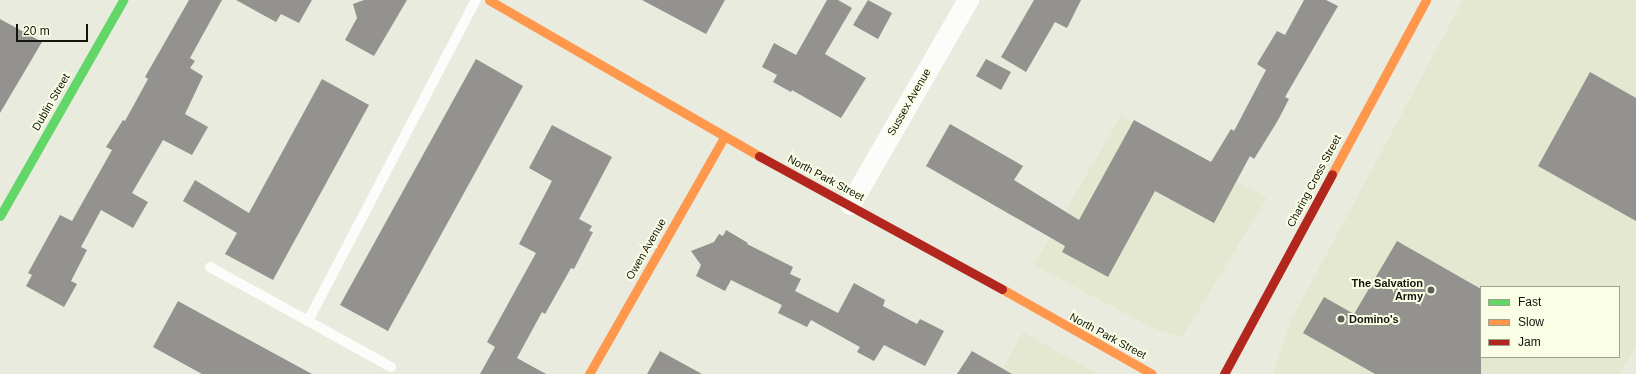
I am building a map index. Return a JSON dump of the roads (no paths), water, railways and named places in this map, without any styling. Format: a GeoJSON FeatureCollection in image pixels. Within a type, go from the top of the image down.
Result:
{"type":"FeatureCollection","features":[{"type":"Feature","properties":{"kind":"street","name":"Dublin Street"},"geometry":{"type":"LineString","coordinates":[[0,216],[123,0]]}},
{"type":"Feature","properties":{"kind":"street","name":"North Park Street"},"geometry":{"type":"LineString","coordinates":[[489,0],[724,137],[850,204],[1152,374]]}},
{"type":"Feature","properties":{"kind":"street","name":"Sussex Avenue"},"geometry":{"type":"LineString","coordinates":[[850,204],[968,0]]}},
{"type":"Feature","properties":{"kind":"street","name":"Charing Cross Street"},"geometry":{"type":"LineString","coordinates":[[1224,374],[1426,0]]}},
{"type":"Feature","properties":{"kind":"street","name":"Owen Avenue"},"geometry":{"type":"LineString","coordinates":[[589,374],[724,137]]}},
{"type":"Feature","properties":{"kind":"lane"},"geometry":{"type":"LineString","coordinates":[[308,321],[476,0]]}},
{"type":"Feature","properties":{"kind":"lane"},"geometry":{"type":"LineString","coordinates":[[210,267],[391,367]]}},
{"type":"Feature","properties":{"kind":"place","name":"The Salvation Army"},"geometry":{"type":"Point","coordinates":[1431,290]}},
{"type":"Feature","properties":{"kind":"place","name":"Domino's"},"geometry":{"type":"Point","coordinates":[1341,319]}}]}
